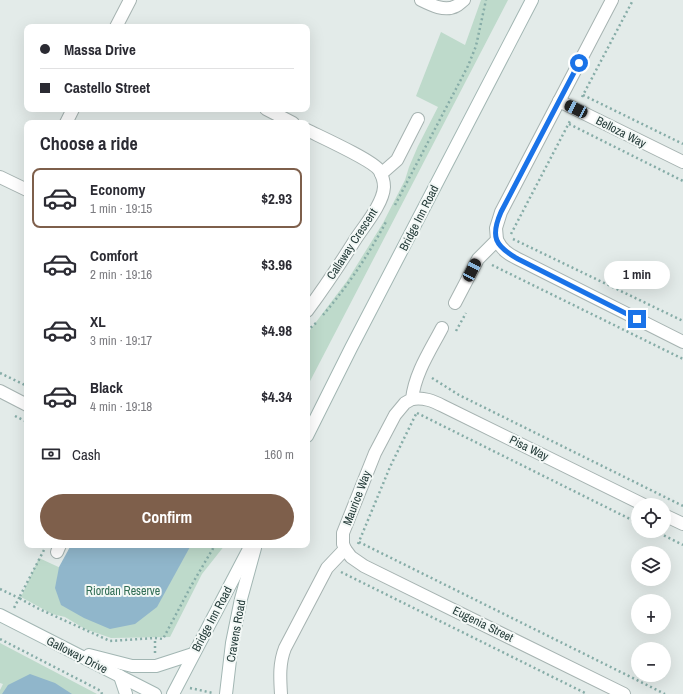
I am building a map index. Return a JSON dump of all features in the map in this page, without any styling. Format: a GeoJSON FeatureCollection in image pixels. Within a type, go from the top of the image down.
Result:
{"type":"FeatureCollection","features":[{"type":"Feature","properties":{"kind":"street"},"geometry":{"type":"LineString","coordinates":[[118,24],[130,0]]}},
{"type":"Feature","properties":{"kind":"street"},"geometry":{"type":"LineString","coordinates":[[421,0],[442,8],[455,7],[464,0]]}},
{"type":"Feature","properties":{"kind":"street","name":"Bridge Inn Road"},"geometry":{"type":"LineString","coordinates":[[310,430],[532,0]]}},
{"type":"Feature","properties":{"kind":"street"},"geometry":{"type":"LineString","coordinates":[[612,0],[501,212],[496,228],[497,240],[501,248],[518,259],[683,342]]}},
{"type":"Feature","properties":{"kind":"street","name":"Belloza Way"},"geometry":{"type":"LineString","coordinates":[[559,101],[683,162]]}},
{"type":"Feature","properties":{"kind":"street"},"geometry":{"type":"LineString","coordinates":[[272,112],[287,120]]}},
{"type":"Feature","properties":{"kind":"street"},"geometry":{"type":"LineString","coordinates":[[310,132],[368,162],[378,169],[381,174],[397,160],[418,118]]}},
{"type":"Feature","properties":{"kind":"street","name":"Callaway Crescent"},"geometry":{"type":"LineString","coordinates":[[310,307],[373,214],[381,198],[384,187],[381,174]]}},
{"type":"Feature","properties":{"kind":"street"},"geometry":{"type":"LineString","coordinates":[[0,177],[24,189]]}},
{"type":"Feature","properties":{"kind":"street"},"geometry":{"type":"LineString","coordinates":[[455,303],[478,258],[497,240]]}},
{"type":"Feature","properties":{"kind":"street"},"geometry":{"type":"LineString","coordinates":[[412,399],[418,374],[442,328]]}},
{"type":"Feature","properties":{"kind":"street"},"geometry":{"type":"LineString","coordinates":[[0,391],[24,403]]}},
{"type":"Feature","properties":{"kind":"street","name":"Pisa Way"},"geometry":{"type":"LineString","coordinates":[[412,399],[428,399],[631,499]]}},
{"type":"Feature","properties":{"kind":"street","name":"Maurice Way"},"geometry":{"type":"LineString","coordinates":[[345,549],[343,533],[369,466],[395,415],[405,403],[412,399]]}},
{"type":"Feature","properties":{"kind":"street"},"geometry":{"type":"LineString","coordinates":[[671,518],[683,524]]}},
{"type":"Feature","properties":{"kind":"street","name":"Bridge Inn Road"},"geometry":{"type":"LineString","coordinates":[[173,694],[249,548]]}},
{"type":"Feature","properties":{"kind":"street","name":"Cravens Road"},"geometry":{"type":"LineString","coordinates":[[226,694],[232,643],[241,599],[255,548]]}},
{"type":"Feature","properties":{"kind":"street"},"geometry":{"type":"LineString","coordinates":[[281,694],[280,668],[285,648],[327,568],[345,549]]}},
{"type":"Feature","properties":{"kind":"street","name":"Eugenia Street"},"geometry":{"type":"LineString","coordinates":[[345,549],[351,557],[364,566],[624,694]]}},
{"type":"Feature","properties":{"kind":"street","name":"Galloway Drive"},"geometry":{"type":"LineString","coordinates":[[0,615],[155,694]]}},
{"type":"Feature","properties":{"kind":"street"},"geometry":{"type":"LineString","coordinates":[[68,650],[132,666],[156,666],[193,654]]}},
{"type":"Feature","properties":{"kind":"street"},"geometry":{"type":"LineString","coordinates":[[120,676],[126,694]]}},
{"type":"Feature","properties":{"kind":"path"},"geometry":{"type":"LineString","coordinates":[[393,208],[468,66],[476,46],[486,0]]}},
{"type":"Feature","properties":{"kind":"path"},"geometry":{"type":"LineString","coordinates":[[634,0],[583,95],[683,144]]}},
{"type":"Feature","properties":{"kind":"path"},"geometry":{"type":"LineString","coordinates":[[569,124],[683,181]]}},
{"type":"Feature","properties":{"kind":"path"},"geometry":{"type":"LineString","coordinates":[[322,315],[359,268],[390,215]]}},
{"type":"Feature","properties":{"kind":"path"},"geometry":{"type":"LineString","coordinates":[[509,237],[683,321]]}},
{"type":"Feature","properties":{"kind":"path"},"geometry":{"type":"LineString","coordinates":[[491,264],[683,359]]}},
{"type":"Feature","properties":{"kind":"path"},"geometry":{"type":"LineString","coordinates":[[310,328],[318,321]]}},
{"type":"Feature","properties":{"kind":"path"},"geometry":{"type":"LineString","coordinates":[[0,372],[24,384]]}},
{"type":"Feature","properties":{"kind":"path"},"geometry":{"type":"LineString","coordinates":[[432,378],[458,395],[683,506]]}},
{"type":"Feature","properties":{"kind":"path"},"geometry":{"type":"LineString","coordinates":[[417,413],[631,520]]}},
{"type":"Feature","properties":{"kind":"path"},"geometry":{"type":"LineString","coordinates":[[669,538],[683,545]]}},
{"type":"Feature","properties":{"kind":"path"},"geometry":{"type":"LineString","coordinates":[[359,542],[665,694]]}},
{"type":"Feature","properties":{"kind":"path"},"geometry":{"type":"LineString","coordinates":[[19,598],[44,548]]}},
{"type":"Feature","properties":{"kind":"path"},"geometry":{"type":"LineString","coordinates":[[0,589],[37,608],[110,641],[155,638],[163,639],[213,548]]}},
{"type":"Feature","properties":{"kind":"path"},"geometry":{"type":"LineString","coordinates":[[341,572],[587,694]]}},
{"type":"Feature","properties":{"kind":"path"},"geometry":{"type":"LineString","coordinates":[[155,638],[156,666]]}},
{"type":"Feature","properties":{"kind":"path"},"geometry":{"type":"LineString","coordinates":[[0,639],[101,691],[102,694]]}},
{"type":"Feature","properties":{"kind":"green space"},"geometry":{"type":"Polygon","coordinates":[[[481,0],[508,0],[310,381],[310,330],[347,281],[383,223],[405,180],[418,146],[438,107],[416,96],[441,32],[465,45],[481,0]]]}},
{"type":"Feature","properties":{"kind":"green space","name":"Riordan Reserve"},"geometry":{"type":"Polygon","coordinates":[[[76,548],[223,548],[202,574],[170,637],[111,638],[85,629],[65,617],[52,614],[21,597],[39,558],[65,570],[76,548]]]}},
{"type":"Feature","properties":{"kind":"green space"},"geometry":{"type":"Polygon","coordinates":[[[0,643],[97,694],[0,694],[3,684],[0,683],[0,643]]]}},
{"type":"Feature","properties":{"kind":"water"},"geometry":{"type":"Polygon","coordinates":[[[69,548],[189,548],[157,607],[135,624],[110,629],[84,618],[61,605],[55,588],[59,567],[69,548]]]}},
{"type":"Feature","properties":{"kind":"water"},"geometry":{"type":"Polygon","coordinates":[[[30,674],[55,683],[72,694],[2,694],[8,685],[30,674]]]}},
{"type":"Feature","properties":{"kind":"route"},"geometry":{"type":"LineString","coordinates":[[579,63],[497,220],[497,240],[501,248],[518,259],[637,319]]}}]}
